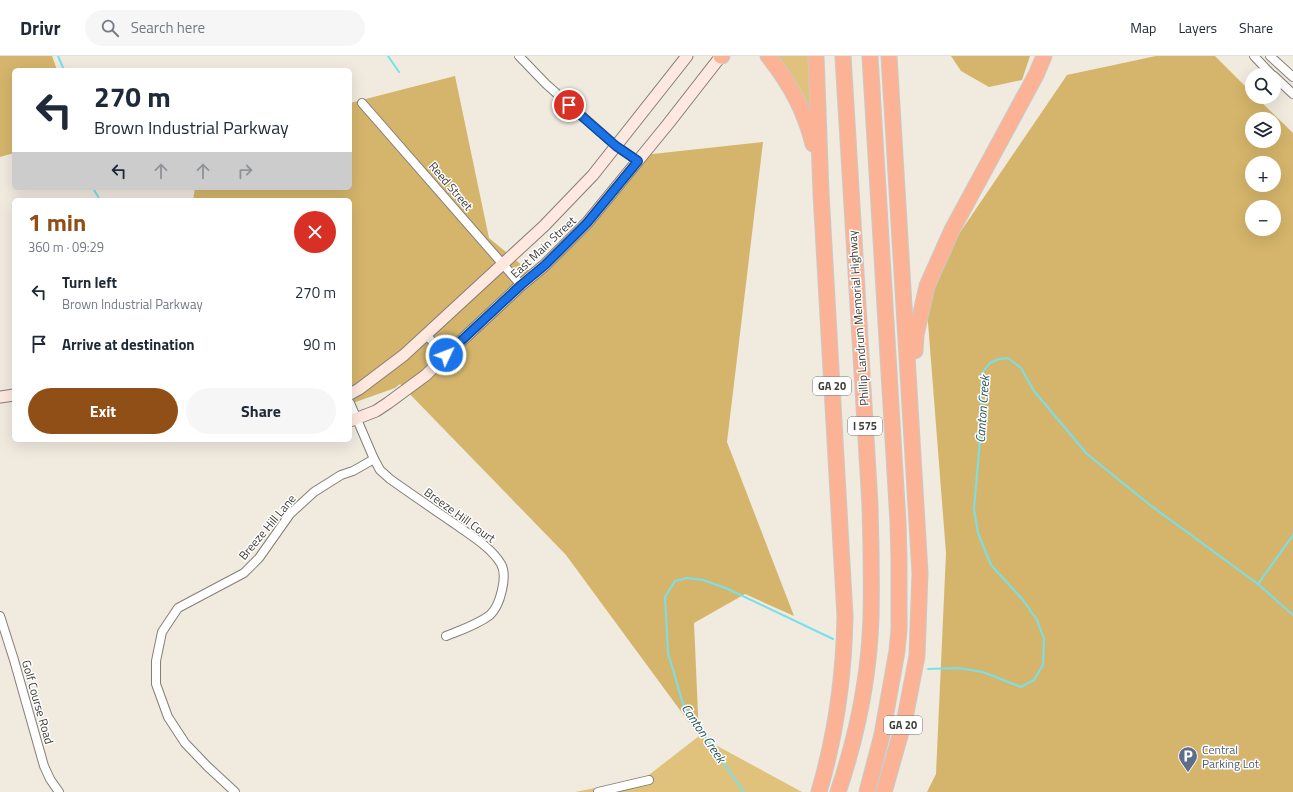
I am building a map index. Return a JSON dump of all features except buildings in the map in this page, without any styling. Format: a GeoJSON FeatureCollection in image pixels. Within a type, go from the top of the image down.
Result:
{"type":"FeatureCollection","features":[{"type":"Feature","properties":{"kind":"highway"},"geometry":{"type":"LineString","coordinates":[[768,56],[787,81],[800,104],[813,143],[821,193]]}},
{"type":"Feature","properties":{"kind":"highway","name":"GA 20"},"geometry":{"type":"LineString","coordinates":[[816,56],[821,193],[845,616],[844,659],[838,708],[828,759],[819,792]]}},
{"type":"Feature","properties":{"kind":"highway","name":"Phillip Landrum Memorial Highway"},"geometry":{"type":"LineString","coordinates":[[838,792],[851,750],[865,682],[871,620],[872,568],[870,505],[843,56]]}},
{"type":"Feature","properties":{"kind":"highway","name":"I 575"},"geometry":{"type":"LineString","coordinates":[[867,792],[882,735],[894,672],[899,629],[898,522],[870,56]]}},
{"type":"Feature","properties":{"kind":"highway"},"geometry":{"type":"LineString","coordinates":[[890,56],[911,407]]}},
{"type":"Feature","properties":{"kind":"highway","name":"GA 20"},"geometry":{"type":"LineString","coordinates":[[884,792],[905,718],[916,656],[920,573],[911,407],[916,335],[927,286],[952,230],[1036,74],[1044,56]]}},
{"type":"Feature","properties":{"kind":"main road","name":"East Main Street"},"geometry":{"type":"LineString","coordinates":[[352,393],[404,355],[544,226],[593,175],[687,56]]}},
{"type":"Feature","properties":{"kind":"main road","name":"East Main Street"},"geometry":{"type":"LineString","coordinates":[[353,420],[376,411],[426,375],[521,285],[545,265],[587,223],[721,56]]}},
{"type":"Feature","properties":{"kind":"main road"},"geometry":{"type":"LineString","coordinates":[[0,397],[12,395]]}},
{"type":"Feature","properties":{"kind":"street"},"geometry":{"type":"LineString","coordinates":[[519,56],[546,84],[616,146],[638,161]]}},
{"type":"Feature","properties":{"kind":"street"},"geometry":{"type":"LineString","coordinates":[[1254,56],[1265,68]]}},
{"type":"Feature","properties":{"kind":"street"},"geometry":{"type":"LineString","coordinates":[[1270,56],[1293,77]]}},
{"type":"Feature","properties":{"kind":"street"},"geometry":{"type":"LineString","coordinates":[[1281,83],[1293,94]]}},
{"type":"Feature","properties":{"kind":"street","name":"Reed Street"},"geometry":{"type":"LineString","coordinates":[[362,103],[521,285]]}},
{"type":"Feature","properties":{"kind":"street"},"geometry":{"type":"LineString","coordinates":[[426,335],[446,355]]}},
{"type":"Feature","properties":{"kind":"street","name":"Breeze Hill Court"},"geometry":{"type":"LineString","coordinates":[[353,420],[380,470],[390,479],[474,538],[493,554],[502,565],[504,573],[503,585],[499,599],[491,614],[478,623],[446,636]]}},
{"type":"Feature","properties":{"kind":"street","name":"Breeze Hill Lane"},"geometry":{"type":"LineString","coordinates":[[235,792],[185,743],[168,717],[156,684],[156,660],[162,632],[178,608],[244,573],[259,558],[290,514],[314,492],[341,475],[353,471],[374,459]]}},
{"type":"Feature","properties":{"kind":"street","name":"Golf Course Road"},"geometry":{"type":"LineString","coordinates":[[0,616],[44,766],[58,792]]}},
{"type":"Feature","properties":{"kind":"street"},"geometry":{"type":"LineString","coordinates":[[598,792],[649,780]]}},
{"type":"Feature","properties":{"kind":"shaded area"},"geometry":{"type":"Polygon","coordinates":[[[0,56],[52,56],[56,68],[12,68],[12,154],[0,157],[0,56]]]}},
{"type":"Feature","properties":{"kind":"shaded area"},"geometry":{"type":"Polygon","coordinates":[[[775,56],[808,56],[811,120],[775,56]]]}},
{"type":"Feature","properties":{"kind":"shaded area"},"geometry":{"type":"Polygon","coordinates":[[[951,56],[1030,56],[1022,80],[989,87],[961,71],[951,56]]]}},
{"type":"Feature","properties":{"kind":"shaded area"},"geometry":{"type":"Polygon","coordinates":[[[1156,56],[1215,56],[1245,86],[1245,104],[1263,104],[1271,112],[1245,112],[1245,148],[1281,148],[1281,121],[1293,133],[1293,792],[927,792],[936,774],[946,553],[925,284],[1067,75],[1156,56]]]}},
{"type":"Feature","properties":{"kind":"shaded area"},"geometry":{"type":"Polygon","coordinates":[[[455,76],[489,238],[535,276],[634,156],[763,142],[727,442],[794,616],[745,594],[694,623],[699,736],[566,555],[400,384],[395,388],[352,403],[352,198],[193,198],[195,190],[352,190],[352,102],[455,76]]]}},
{"type":"Feature","properties":{"kind":"shaded area"},"geometry":{"type":"Polygon","coordinates":[[[699,736],[802,792],[575,792],[645,778],[699,736]]]}},
{"type":"Feature","properties":{"kind":"waterway"},"geometry":{"type":"LineString","coordinates":[[58,56],[63,68]]}},
{"type":"Feature","properties":{"kind":"waterway"},"geometry":{"type":"LineString","coordinates":[[388,56],[399,72]]}},
{"type":"Feature","properties":{"kind":"waterway"},"geometry":{"type":"LineString","coordinates":[[94,190],[99,198]]}},
{"type":"Feature","properties":{"kind":"waterway","name":"Canton Creek"},"geometry":{"type":"LineString","coordinates":[[928,669],[958,668],[983,672],[1021,687],[1034,680],[1043,665],[1044,639],[1037,620],[1023,600],[991,565],[978,533],[974,509],[980,439],[982,373],[990,363],[999,359],[1008,358],[1021,368],[1034,391],[1087,454],[1150,505],[1258,584],[1293,615]]}},
{"type":"Feature","properties":{"kind":"waterway"},"geometry":{"type":"LineString","coordinates":[[1258,584],[1293,535]]}},
{"type":"Feature","properties":{"kind":"waterway","name":"Canton Creek"},"geometry":{"type":"LineString","coordinates":[[744,792],[684,707],[668,653],[665,597],[675,581],[687,578],[703,580],[728,589],[833,639]]}},
{"type":"Feature","properties":{"kind":"place","name":"Central Parking Lot"},"geometry":{"type":"Point","coordinates":[1188,773]}},
{"type":"Feature","properties":{"kind":"route"},"geometry":{"type":"LineString","coordinates":[[446,355],[521,285],[545,265],[587,223],[638,161],[616,146],[569,105]]}}]}
